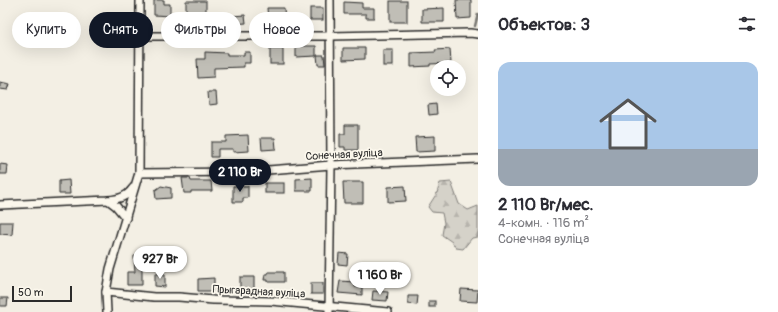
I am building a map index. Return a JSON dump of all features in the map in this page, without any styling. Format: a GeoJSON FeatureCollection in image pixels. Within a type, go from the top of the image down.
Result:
{"type":"FeatureCollection","features":[{"type":"Feature","properties":{"kind":"street"},"geometry":{"type":"LineString","coordinates":[[140,0],[140,12]]}},
{"type":"Feature","properties":{"kind":"street"},"geometry":{"type":"LineString","coordinates":[[329,309],[331,165],[330,0]]}},
{"type":"Feature","properties":{"kind":"street"},"geometry":{"type":"LineString","coordinates":[[153,36],[474,34]]}},
{"type":"Feature","properties":{"kind":"street"},"geometry":{"type":"LineString","coordinates":[[107,312],[106,292],[110,270],[139,173],[140,48]]}},
{"type":"Feature","properties":{"kind":"street","name":"Сонечная вуліца"},"geometry":{"type":"LineString","coordinates":[[139,173],[242,172],[331,165],[478,159]]}},
{"type":"Feature","properties":{"kind":"street"},"geometry":{"type":"LineString","coordinates":[[0,205],[120,199],[128,194],[137,183]]}},
{"type":"Feature","properties":{"kind":"street"},"geometry":{"type":"LineString","coordinates":[[108,200],[116,206],[126,218]]}},
{"type":"Feature","properties":{"kind":"street","name":"Прыгарадная вуліца"},"geometry":{"type":"LineString","coordinates":[[106,292],[154,298],[179,297],[213,300],[271,301],[329,309],[388,312]]}},
{"type":"Feature","properties":{"kind":"green space"},"geometry":{"type":"Polygon","coordinates":[[[451,182],[459,204],[468,210],[478,206],[478,237],[472,238],[463,249],[456,248],[452,242],[442,235],[444,223],[442,213],[432,212],[428,207],[437,193],[440,183],[451,182]]]}},
{"type":"Feature","properties":{"kind":"building"},"geometry":{"type":"Polygon","coordinates":[[[154,0],[164,0],[164,4],[170,4],[170,12],[161,12],[161,15],[154,15],[154,0]]]}},
{"type":"Feature","properties":{"kind":"building"},"geometry":{"type":"Polygon","coordinates":[[[456,0],[471,0],[471,18],[457,19],[456,0]]]}},
{"type":"Feature","properties":{"kind":"building"},"geometry":{"type":"Polygon","coordinates":[[[186,1],[206,1],[206,12],[186,12],[186,1]]]}},
{"type":"Feature","properties":{"kind":"building"},"geometry":{"type":"Polygon","coordinates":[[[390,1],[407,1],[407,22],[390,22],[390,1]]]}},
{"type":"Feature","properties":{"kind":"building"},"geometry":{"type":"Polygon","coordinates":[[[344,2],[362,3],[362,8],[374,8],[374,18],[366,18],[366,14],[344,14],[344,2]]]}},
{"type":"Feature","properties":{"kind":"building"},"geometry":{"type":"Polygon","coordinates":[[[267,8],[284,8],[284,12],[267,12],[267,8]]]}},
{"type":"Feature","properties":{"kind":"building"},"geometry":{"type":"Polygon","coordinates":[[[310,8],[323,8],[323,20],[314,20],[314,12],[310,12],[310,8]]]}},
{"type":"Feature","properties":{"kind":"building"},"geometry":{"type":"Polygon","coordinates":[[[444,8],[444,22],[422,22],[422,9],[444,8]]]}},
{"type":"Feature","properties":{"kind":"building"},"geometry":{"type":"Polygon","coordinates":[[[241,15],[245,15],[246,23],[241,23],[241,15]]]}},
{"type":"Feature","properties":{"kind":"building"},"geometry":{"type":"Polygon","coordinates":[[[314,46],[316,46],[316,56],[296,57],[296,48],[314,48],[314,46]]]}},
{"type":"Feature","properties":{"kind":"building"},"geometry":{"type":"Polygon","coordinates":[[[343,48],[365,48],[365,59],[343,60],[343,48]]]}},
{"type":"Feature","properties":{"kind":"building"},"geometry":{"type":"Polygon","coordinates":[[[270,49],[283,49],[283,64],[270,64],[270,49]]]}},
{"type":"Feature","properties":{"kind":"building"},"geometry":{"type":"Polygon","coordinates":[[[450,49],[451,60],[430,60],[430,66],[411,67],[411,53],[436,52],[435,50],[450,49]]]}},
{"type":"Feature","properties":{"kind":"building"},"geometry":{"type":"Polygon","coordinates":[[[383,50],[393,50],[393,66],[383,66],[383,50]]]}},
{"type":"Feature","properties":{"kind":"building"},"geometry":{"type":"Polygon","coordinates":[[[205,52],[227,53],[227,55],[244,55],[244,52],[250,52],[250,63],[244,63],[244,67],[214,68],[214,77],[198,78],[197,59],[205,59],[205,52]]]}},
{"type":"Feature","properties":{"kind":"building"},"geometry":{"type":"Polygon","coordinates":[[[317,55],[324,55],[325,65],[318,65],[317,55]]]}},
{"type":"Feature","properties":{"kind":"building"},"geometry":{"type":"Polygon","coordinates":[[[0,82],[10,84],[8,90],[0,89],[0,82]]]}},
{"type":"Feature","properties":{"kind":"building"},"geometry":{"type":"Polygon","coordinates":[[[208,92],[216,92],[217,104],[209,105],[208,92]]]}},
{"type":"Feature","properties":{"kind":"building"},"geometry":{"type":"Polygon","coordinates":[[[436,104],[437,114],[429,115],[428,105],[436,104]]]}},
{"type":"Feature","properties":{"kind":"building"},"geometry":{"type":"Polygon","coordinates":[[[345,125],[358,125],[358,150],[345,150],[345,147],[340,147],[340,134],[345,134],[345,125]]]}},
{"type":"Feature","properties":{"kind":"building"},"geometry":{"type":"Polygon","coordinates":[[[248,135],[249,151],[233,152],[233,149],[218,149],[218,157],[211,157],[211,142],[226,142],[226,136],[248,135]]]}},
{"type":"Feature","properties":{"kind":"building"},"geometry":{"type":"Polygon","coordinates":[[[435,136],[435,151],[416,152],[415,137],[435,136]]]}},
{"type":"Feature","properties":{"kind":"building"},"geometry":{"type":"Polygon","coordinates":[[[261,138],[275,138],[276,149],[262,150],[261,138]]]}},
{"type":"Feature","properties":{"kind":"building"},"geometry":{"type":"Polygon","coordinates":[[[0,164],[8,165],[7,174],[0,174],[0,164]]]}},
{"type":"Feature","properties":{"kind":"building"},"geometry":{"type":"Polygon","coordinates":[[[182,178],[190,178],[191,181],[211,181],[212,191],[191,191],[191,193],[184,193],[182,178]]]}},
{"type":"Feature","properties":{"kind":"building"},"geometry":{"type":"Polygon","coordinates":[[[312,178],[312,191],[296,191],[296,179],[312,178]]]}},
{"type":"Feature","properties":{"kind":"building"},"geometry":{"type":"Polygon","coordinates":[[[69,180],[70,194],[59,194],[59,181],[69,180]]]}},
{"type":"Feature","properties":{"kind":"building"},"geometry":{"type":"Polygon","coordinates":[[[343,182],[363,182],[363,203],[344,203],[343,182]]]}},
{"type":"Feature","properties":{"kind":"building"},"geometry":{"type":"Polygon","coordinates":[[[265,183],[284,183],[284,193],[265,193],[265,183]]]}},
{"type":"Feature","properties":{"kind":"building"},"geometry":{"type":"Polygon","coordinates":[[[161,186],[171,188],[171,198],[156,199],[155,190],[161,186]]]}},
{"type":"Feature","properties":{"kind":"building"},"geometry":{"type":"Polygon","coordinates":[[[233,186],[248,186],[248,198],[243,198],[243,202],[233,202],[233,186]]]}},
{"type":"Feature","properties":{"kind":"building"},"geometry":{"type":"Polygon","coordinates":[[[405,186],[406,201],[388,202],[388,187],[405,186]]]}},
{"type":"Feature","properties":{"kind":"building"},"geometry":{"type":"Polygon","coordinates":[[[0,222],[13,222],[12,235],[0,234],[0,222]]]}},
{"type":"Feature","properties":{"kind":"building"},"geometry":{"type":"Polygon","coordinates":[[[339,253],[348,254],[347,265],[338,264],[339,253]]]}},
{"type":"Feature","properties":{"kind":"building"},"geometry":{"type":"Polygon","coordinates":[[[144,255],[144,258],[154,258],[154,267],[142,268],[142,285],[127,285],[127,272],[135,272],[134,256],[144,255]]]}},
{"type":"Feature","properties":{"kind":"building"},"geometry":{"type":"Polygon","coordinates":[[[268,272],[284,272],[284,282],[268,282],[268,280],[264,280],[265,274],[268,274],[268,272]]]}},
{"type":"Feature","properties":{"kind":"building"},"geometry":{"type":"Polygon","coordinates":[[[155,274],[165,274],[165,287],[155,286],[155,274]]]}},
{"type":"Feature","properties":{"kind":"building"},"geometry":{"type":"Polygon","coordinates":[[[240,277],[254,277],[254,289],[240,290],[240,277]]]}},
{"type":"Feature","properties":{"kind":"building"},"geometry":{"type":"Polygon","coordinates":[[[214,278],[214,291],[198,291],[198,279],[214,278]]]}},
{"type":"Feature","properties":{"kind":"building"},"geometry":{"type":"Polygon","coordinates":[[[340,281],[355,282],[355,287],[362,287],[362,295],[338,293],[340,281]]]}},
{"type":"Feature","properties":{"kind":"building"},"geometry":{"type":"Polygon","coordinates":[[[311,283],[323,283],[323,294],[311,294],[311,283]]]}},
{"type":"Feature","properties":{"kind":"building"},"geometry":{"type":"Polygon","coordinates":[[[461,289],[478,290],[477,302],[460,301],[461,289]]]}},
{"type":"Feature","properties":{"kind":"building"},"geometry":{"type":"Polygon","coordinates":[[[373,291],[388,292],[387,301],[372,300],[373,291]]]}},
{"type":"Feature","properties":{"kind":"building"},"geometry":{"type":"Polygon","coordinates":[[[408,296],[418,296],[417,305],[408,304],[408,296]]]}},
{"type":"Feature","properties":{"kind":"building"},"geometry":{"type":"Polygon","coordinates":[[[0,298],[8,298],[7,306],[0,306],[0,298]]]}},
{"type":"Feature","properties":{"kind":"building"},"geometry":{"type":"Polygon","coordinates":[[[429,301],[435,301],[435,307],[429,307],[429,301]]]}},
{"type":"Feature","properties":{"kind":"waterway"},"geometry":{"type":"LineString","coordinates":[[475,26],[478,14]]}}]}
